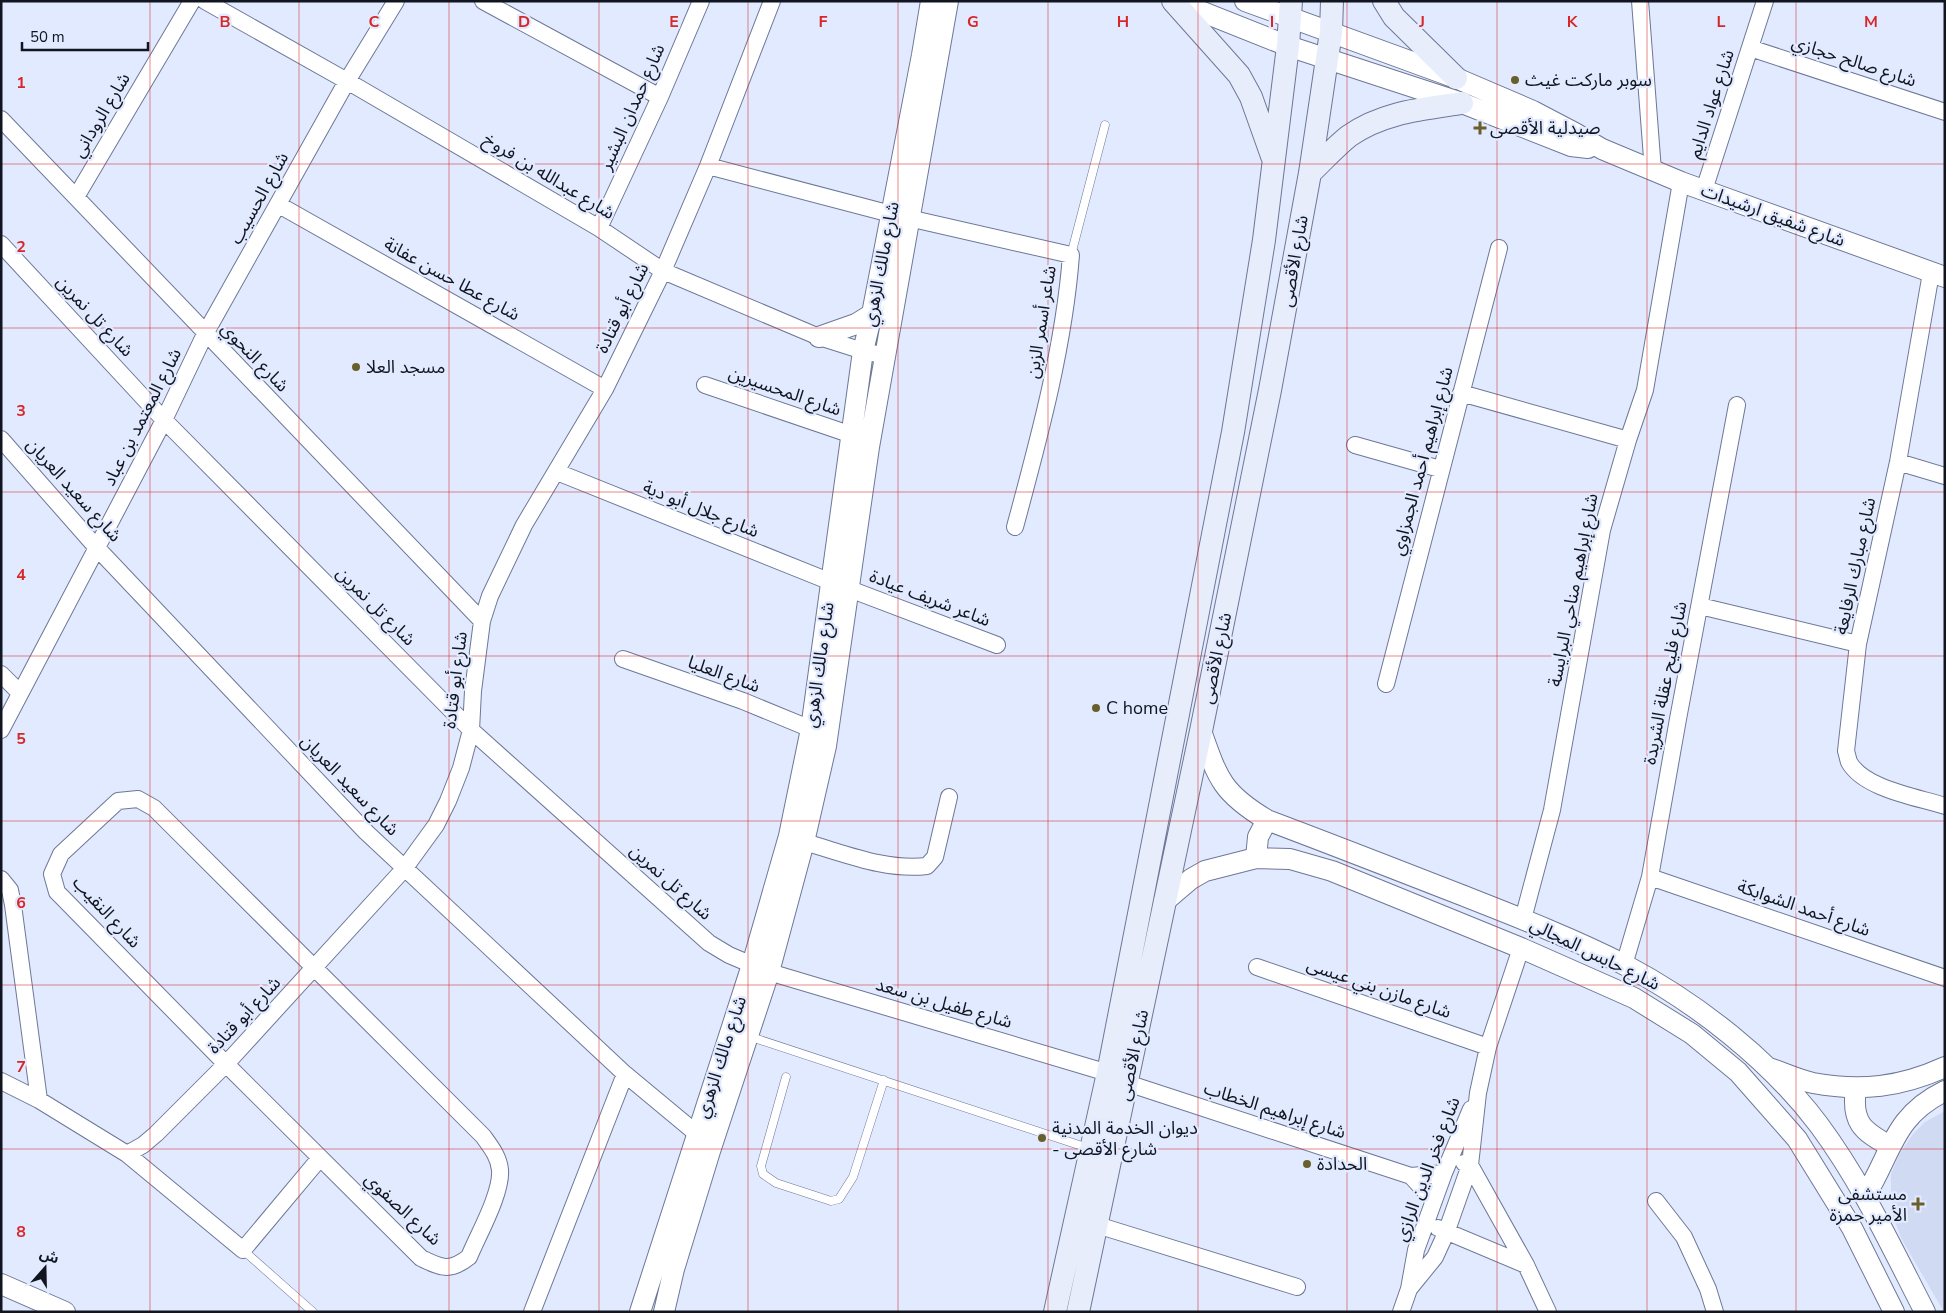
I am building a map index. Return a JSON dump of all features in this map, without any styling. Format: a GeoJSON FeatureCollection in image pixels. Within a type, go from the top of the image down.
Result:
{"type":"FeatureCollection","features":[{"type":"Feature","properties":{"kind":"main road"},"geometry":{"type":"LineString","coordinates":[[1174,1],[1239,75],[1252,97],[1274,161]]}},
{"type":"Feature","properties":{"kind":"main road","name":"شارع الأقصى"},"geometry":{"type":"LineString","coordinates":[[1055,1312],[1090,1149],[1117,1078],[1164,902],[1201,731],[1270,390],[1310,173],[1331,32],[1332,1]]}},
{"type":"Feature","properties":{"kind":"main road"},"geometry":{"type":"LineString","coordinates":[[1384,1],[1394,17],[1456,78]]}},
{"type":"Feature","properties":{"kind":"main road","name":"شارع الأقصى"},"geometry":{"type":"LineString","coordinates":[[1078,1312],[1097,1225],[1117,1078],[1233,432],[1264,240],[1291,10]]}},
{"type":"Feature","properties":{"kind":"main road"},"geometry":{"type":"LineString","coordinates":[[1310,173],[1348,137],[1377,121],[1401,112],[1462,104]]}},
{"type":"Feature","properties":{"kind":"street","name":"شارع الروداني"},"geometry":{"type":"LineString","coordinates":[[76,197],[192,1]]}},
{"type":"Feature","properties":{"kind":"street","name":"شارع عبدالله بن فروخ"},"geometry":{"type":"LineString","coordinates":[[205,1],[347,81],[598,228],[663,271],[819,337],[886,356]]}},
{"type":"Feature","properties":{"kind":"street"},"geometry":{"type":"LineString","coordinates":[[347,81],[396,1]]}},
{"type":"Feature","properties":{"kind":"street"},"geometry":{"type":"LineString","coordinates":[[483,1],[660,97]]}},
{"type":"Feature","properties":{"kind":"street","name":"شارع حمدان البشير"},"geometry":{"type":"LineString","coordinates":[[598,228],[660,97],[701,1]]}},
{"type":"Feature","properties":{"kind":"street","name":"شارع أبو قتادة"},"geometry":{"type":"LineString","coordinates":[[127,1154],[143,1145],[156,1134],[226,1064],[404,869],[436,824],[448,801],[461,768],[470,730],[482,621],[490,596],[524,525],[605,389],[663,271],[708,166],[772,1]]}},
{"type":"Feature","properties":{"kind":"street","name":"شارع مالك الزهري"},"geometry":{"type":"LineString","coordinates":[[664,1311],[677,1260],[748,1036],[760,969],[869,447],[886,356],[901,216],[930,1]]}},
{"type":"Feature","properties":{"kind":"street","name":"شارع مالك الزهري"},"geometry":{"type":"LineString","coordinates":[[642,1305],[696,1133],[760,969],[804,842],[826,746],[852,435],[863,351],[901,216],[948,1]]}},
{"type":"Feature","properties":{"kind":"street","name":"شارع شفيق ارشيدات"},"geometry":{"type":"LineString","coordinates":[[1174,1],[1288,46],[1462,104],[1571,146],[1602,149]]}},
{"type":"Feature","properties":{"kind":"street","name":"شارع شفيق ارشيدات"},"geometry":{"type":"LineString","coordinates":[[1245,1],[1291,10],[1331,32],[1456,78],[1534,112],[1602,149],[1653,171],[1938,275]]}},
{"type":"Feature","properties":{"kind":"street"},"geometry":{"type":"LineString","coordinates":[[1640,1],[1653,171]]}},
{"type":"Feature","properties":{"kind":"street","name":"شارع عواد الدايم"},"geometry":{"type":"LineString","coordinates":[[1704,190],[1765,1]]}},
{"type":"Feature","properties":{"kind":"street","name":"شارع صالح حجازي"},"geometry":{"type":"LineString","coordinates":[[1750,48],[1945,112]]}},
{"type":"Feature","properties":{"kind":"street","name":"شارع الحسيب"},"geometry":{"type":"LineString","coordinates":[[206,334],[347,81]]}},
{"type":"Feature","properties":{"kind":"street","name":"شارع النحوي"},"geometry":{"type":"LineString","coordinates":[[1,119],[482,621]]}},
{"type":"Feature","properties":{"kind":"street","name":"شاعر أسمر الزبن"},"geometry":{"type":"LineString","coordinates":[[708,166],[901,216],[1071,255],[1068,292],[1047,404],[1016,527]]}},
{"type":"Feature","properties":{"kind":"street","name":"شارع إبراهيم مناحي البرايسة"},"geometry":{"type":"LineString","coordinates":[[1523,919],[1552,810],[1602,530],[1628,440],[1645,390],[1681,182]]}},
{"type":"Feature","properties":{"kind":"street","name":"شارع عطا حسن عفانة"},"geometry":{"type":"LineString","coordinates":[[279,204],[605,389]]}},
{"type":"Feature","properties":{"kind":"street","name":"شارع تل نمرين"},"geometry":{"type":"LineString","coordinates":[[1,244],[164,420],[470,730],[709,943],[760,969]]}},
{"type":"Feature","properties":{"kind":"street","name":"شارع إبراهيم أحمد الجمزاوي"},"geometry":{"type":"LineString","coordinates":[[1386,684],[1498,248]]}},
{"type":"Feature","properties":{"kind":"street","name":"شارع مبارك الرفايعة"},"geometry":{"type":"LineString","coordinates":[[1938,275],[1858,644],[1846,750],[1849,762],[1858,773],[1874,784],[1945,806]]}},
{"type":"Feature","properties":{"kind":"street"},"geometry":{"type":"LineString","coordinates":[[819,337],[856,324],[872,314]]}},
{"type":"Feature","properties":{"kind":"street","name":"شارع المعتمد بن عباد"},"geometry":{"type":"LineString","coordinates":[[1,730],[164,420],[206,334]]}},
{"type":"Feature","properties":{"kind":"street","name":"شارع المحسيرين"},"geometry":{"type":"LineString","coordinates":[[705,385],[852,435]]}},
{"type":"Feature","properties":{"kind":"street"},"geometry":{"type":"LineString","coordinates":[[1461,393],[1628,440]]}},
{"type":"Feature","properties":{"kind":"street","name":"شارع فليح عقلة الشريدة"},"geometry":{"type":"LineString","coordinates":[[1624,965],[1650,877],[1737,406]]}},
{"type":"Feature","properties":{"kind":"street","name":"شارع سعيد العريان"},"geometry":{"type":"LineString","coordinates":[[1,439],[97,548],[366,832],[625,1074],[696,1133]]}},
{"type":"Feature","properties":{"kind":"street"},"geometry":{"type":"LineString","coordinates":[[1355,445],[1440,469]]}},
{"type":"Feature","properties":{"kind":"street"},"geometry":{"type":"LineString","coordinates":[[1898,462],[1945,476]]}},
{"type":"Feature","properties":{"kind":"street","name":"شارع جلال أبو دية"},"geometry":{"type":"LineString","coordinates":[[557,472],[840,585]]}},
{"type":"Feature","properties":{"kind":"street","name":"شاعر شريف عيادة"},"geometry":{"type":"LineString","coordinates":[[840,585],[997,645]]}},
{"type":"Feature","properties":{"kind":"street"},"geometry":{"type":"LineString","coordinates":[[1700,606],[1858,644]]}},
{"type":"Feature","properties":{"kind":"street","name":"شارع العليا"},"geometry":{"type":"LineString","coordinates":[[623,659],[743,701],[811,729]]}},
{"type":"Feature","properties":{"kind":"street"},"geometry":{"type":"LineString","coordinates":[[1,674],[20,693]]}},
{"type":"Feature","properties":{"kind":"street","name":"شارع حابس المجالي"},"geometry":{"type":"LineString","coordinates":[[1201,731],[1215,770],[1224,786],[1236,799],[1267,820],[1523,919],[1624,965],[1670,992],[1719,1026],[1768,1067],[1818,1124],[1852,1172],[1925,1312]]}},
{"type":"Feature","properties":{"kind":"street"},"geometry":{"type":"LineString","coordinates":[[804,842],[892,867],[927,866],[935,857],[949,797]]}},
{"type":"Feature","properties":{"kind":"street","name":"شارع النقيب"},"geometry":{"type":"LineString","coordinates":[[226,1064],[57,892],[52,874],[61,854],[118,800],[138,799],[154,808],[314,968]]}},
{"type":"Feature","properties":{"kind":"street"},"geometry":{"type":"LineString","coordinates":[[1256,858],[1258,837],[1267,820]]}},
{"type":"Feature","properties":{"kind":"street","name":"شارع حابس المجالي"},"geometry":{"type":"LineString","coordinates":[[1164,902],[1191,879],[1205,871],[1256,858],[1290,859],[1332,871],[1521,948],[1634,998],[1692,1034],[1738,1072],[1797,1139],[1852,1228],[1894,1312]]}},
{"type":"Feature","properties":{"kind":"street","name":"شارع أحمد الشوابكة"},"geometry":{"type":"LineString","coordinates":[[1650,877],[1945,978]]}},
{"type":"Feature","properties":{"kind":"street"},"geometry":{"type":"LineString","coordinates":[[1,879],[10,890],[13,905],[39,1100]]}},
{"type":"Feature","properties":{"kind":"street","name":"شارع فخر الدين الرازي"},"geometry":{"type":"LineString","coordinates":[[1409,1289],[1434,1257],[1446,1233],[1470,1165],[1478,1093],[1488,1047],[1521,948]]}},
{"type":"Feature","properties":{"kind":"street","name":"شارع مازن بني عيسى"},"geometry":{"type":"LineString","coordinates":[[1256,967],[1488,1047]]}},
{"type":"Feature","properties":{"kind":"street","name":"شارع الصفوي"},"geometry":{"type":"LineString","coordinates":[[226,1064],[421,1258],[437,1266],[450,1268],[460,1264],[469,1257],[499,1186],[500,1170],[495,1153],[483,1136],[314,968]]}},
{"type":"Feature","properties":{"kind":"street","name":"شارع طفيل بن سعد"},"geometry":{"type":"LineString","coordinates":[[760,969],[1117,1078]]}},
{"type":"Feature","properties":{"kind":"street"},"geometry":{"type":"LineString","coordinates":[[1768,1067],[1812,1082],[1856,1088],[1874,1088],[1921,1078],[1945,1067]]}},
{"type":"Feature","properties":{"kind":"street"},"geometry":{"type":"LineString","coordinates":[[532,1312],[625,1074]]}},
{"type":"Feature","properties":{"kind":"street","name":"شارع إبراهيم الخطاب"},"geometry":{"type":"LineString","coordinates":[[1117,1078],[1411,1176],[1444,1172]]}},
{"type":"Feature","properties":{"kind":"street"},"geometry":{"type":"LineString","coordinates":[[1,1081],[39,1100],[127,1154],[243,1250],[320,1158]]}},
{"type":"Feature","properties":{"kind":"street"},"geometry":{"type":"LineString","coordinates":[[1856,1088],[1855,1112],[1859,1123],[1866,1132],[1890,1146]]}},
{"type":"Feature","properties":{"kind":"street"},"geometry":{"type":"LineString","coordinates":[[1865,1196],[1873,1184],[1890,1146],[1910,1115],[1930,1098],[1945,1091]]}},
{"type":"Feature","properties":{"kind":"street","name":"شارع فخر الدين الرازي"},"geometry":{"type":"LineString","coordinates":[[1402,1312],[1409,1289],[1416,1250],[1444,1172],[1478,1093]]}},
{"type":"Feature","properties":{"kind":"street"},"geometry":{"type":"LineString","coordinates":[[1450,1157],[1470,1165],[1526,1265],[1548,1312]]}},
{"type":"Feature","properties":{"kind":"street","name":"شارع إبراهيم الخطاب"},"geometry":{"type":"LineString","coordinates":[[1411,1176],[1434,1201]]}},
{"type":"Feature","properties":{"kind":"street"},"geometry":{"type":"LineString","coordinates":[[1656,1201],[1684,1236],[1708,1289],[1715,1312]]}},
{"type":"Feature","properties":{"kind":"street"},"geometry":{"type":"LineString","coordinates":[[1426,1223],[1526,1265]]}},
{"type":"Feature","properties":{"kind":"street"},"geometry":{"type":"LineString","coordinates":[[1097,1225],[1297,1287]]}},
{"type":"Feature","properties":{"kind":"street"},"geometry":{"type":"LineString","coordinates":[[1,1284],[65,1312]]}},
{"type":"Feature","properties":{"kind":"street"},"geometry":{"type":"LineString","coordinates":[[628,1312],[642,1305]]}},
{"type":"Feature","properties":{"kind":"lane"},"geometry":{"type":"LineString","coordinates":[[1071,255],[1105,125]]}},
{"type":"Feature","properties":{"kind":"lane"},"geometry":{"type":"LineString","coordinates":[[748,1036],[1090,1149]]}},
{"type":"Feature","properties":{"kind":"lane"},"geometry":{"type":"LineString","coordinates":[[786,1077],[761,1166],[763,1174],[776,1182],[831,1201],[839,1199],[853,1177],[884,1080]]}},
{"type":"Feature","properties":{"kind":"lane"},"geometry":{"type":"LineString","coordinates":[[243,1250],[313,1312]]}},
{"type":"Feature","properties":{"kind":"shaded area","name":"مستشفى الأمير حمزة"},"geometry":{"type":"Polygon","coordinates":[[[1945,1111],[1944,1312],[1901,1238],[1893,1216],[1891,1174],[1899,1155],[1913,1134],[1925,1122],[1945,1111]]]}},
{"type":"Feature","properties":{"kind":"place","name":"سوبر ماركت غيث"},"geometry":{"type":"Point","coordinates":[1515,80]}},
{"type":"Feature","properties":{"kind":"place","name":"صيدلية الأقصى"},"geometry":{"type":"Point","coordinates":[1480,128]}},
{"type":"Feature","properties":{"kind":"place","name":"مسجد العلا"},"geometry":{"type":"Point","coordinates":[356,367]}},
{"type":"Feature","properties":{"kind":"place","name":"C home"},"geometry":{"type":"Point","coordinates":[1096,708]}},
{"type":"Feature","properties":{"kind":"place","name":"ديوان الخدمة المدنية - شارع الأقصى"},"geometry":{"type":"Point","coordinates":[1042,1138]}},
{"type":"Feature","properties":{"kind":"place","name":"الحدادة"},"geometry":{"type":"Point","coordinates":[1307,1164]}},
{"type":"Feature","properties":{"kind":"place","name":"مستشفى الأمير حمزة"},"geometry":{"type":"Point","coordinates":[1918,1204]}}]}
